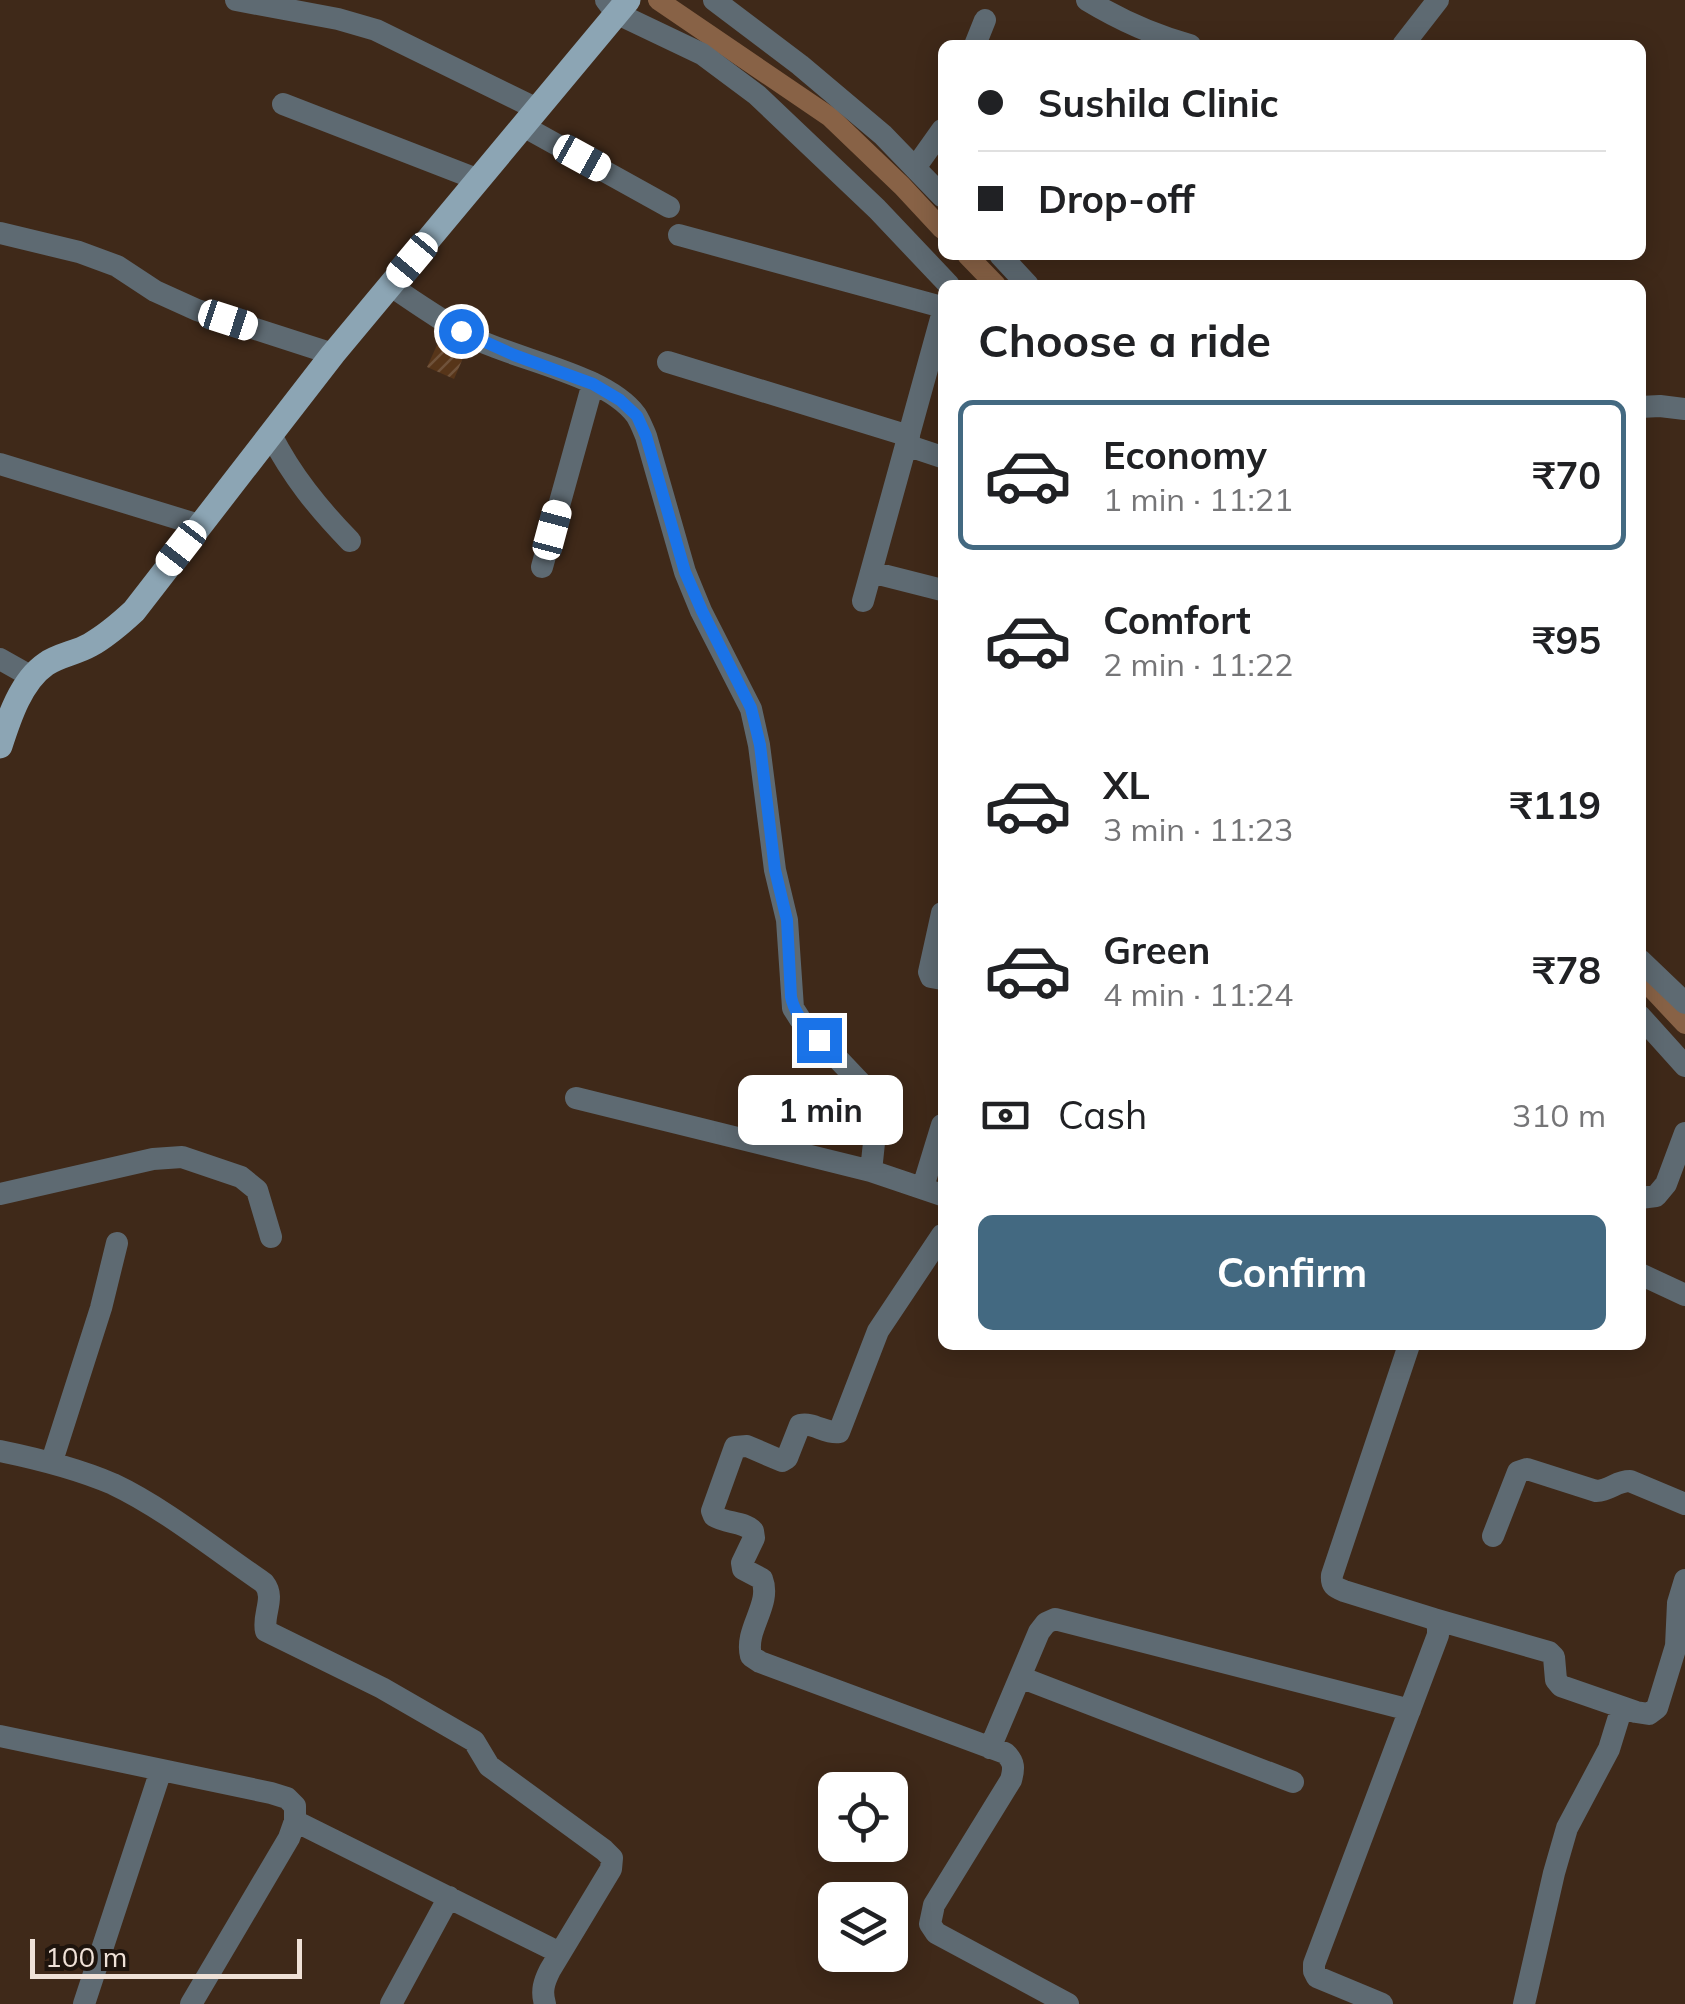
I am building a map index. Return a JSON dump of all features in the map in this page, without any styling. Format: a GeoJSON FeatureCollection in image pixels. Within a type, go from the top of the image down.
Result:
{"type":"FeatureCollection","features":[{"type":"Feature","properties":{"kind":"main road"},"geometry":{"type":"LineString","coordinates":[[0,746],[32,677],[48,662],[110,633],[134,611],[333,354],[480,180],[619,3]]}},
{"type":"Feature","properties":{"kind":"street"},"geometry":{"type":"LineString","coordinates":[[236,0],[376,30],[530,118],[669,207]]}},
{"type":"Feature","properties":{"kind":"street"},"geometry":{"type":"LineString","coordinates":[[714,0],[829,88],[883,135],[938,192]]}},
{"type":"Feature","properties":{"kind":"street"},"geometry":{"type":"LineString","coordinates":[[1087,0],[1128,35],[1171,40]]}},
{"type":"Feature","properties":{"kind":"street"},"geometry":{"type":"LineString","coordinates":[[1407,40],[1438,0]]}},
{"type":"Feature","properties":{"kind":"street"},"geometry":{"type":"LineString","coordinates":[[619,3],[748,86],[877,208],[944,280]]}},
{"type":"Feature","properties":{"kind":"street"},"geometry":{"type":"LineString","coordinates":[[977,40],[985,20]]}},
{"type":"Feature","properties":{"kind":"street"},"geometry":{"type":"LineString","coordinates":[[283,104],[480,180]]}},
{"type":"Feature","properties":{"kind":"street"},"geometry":{"type":"LineString","coordinates":[[915,168],[938,136]]}},
{"type":"Feature","properties":{"kind":"street"},"geometry":{"type":"LineString","coordinates":[[0,234],[78,252],[117,266],[155,292],[197,310],[333,354]]}},
{"type":"Feature","properties":{"kind":"street"},"geometry":{"type":"LineString","coordinates":[[679,236],[938,310]]}},
{"type":"Feature","properties":{"kind":"street"},"geometry":{"type":"LineString","coordinates":[[390,286],[479,341],[593,384],[637,416],[685,572],[751,708],[760,745],[775,870],[787,920],[794,1008],[800,1020],[874,1097],[878,1106],[871,1170]]}},
{"type":"Feature","properties":{"kind":"street"},"geometry":{"type":"LineString","coordinates":[[863,601],[938,326]]}},
{"type":"Feature","properties":{"kind":"street"},"geometry":{"type":"LineString","coordinates":[[668,362],[907,441],[938,455]]}},
{"type":"Feature","properties":{"kind":"street"},"geometry":{"type":"LineString","coordinates":[[542,566],[593,384]]}},
{"type":"Feature","properties":{"kind":"street"},"geometry":{"type":"LineString","coordinates":[[1646,406],[1685,409]]}},
{"type":"Feature","properties":{"kind":"street"},"geometry":{"type":"LineString","coordinates":[[270,435],[300,486],[350,540]]}},
{"type":"Feature","properties":{"kind":"street"},"geometry":{"type":"LineString","coordinates":[[0,464],[199,525]]}},
{"type":"Feature","properties":{"kind":"street"},"geometry":{"type":"LineString","coordinates":[[871,572],[938,589]]}},
{"type":"Feature","properties":{"kind":"street"},"geometry":{"type":"LineString","coordinates":[[0,659],[32,677]]}},
{"type":"Feature","properties":{"kind":"street"},"geometry":{"type":"LineString","coordinates":[[938,931],[929,972],[931,977],[938,978]]}},
{"type":"Feature","properties":{"kind":"street"},"geometry":{"type":"LineString","coordinates":[[1646,966],[1685,1003]]}},
{"type":"Feature","properties":{"kind":"street"},"geometry":{"type":"LineString","coordinates":[[1646,1023],[1685,1066]]}},
{"type":"Feature","properties":{"kind":"street"},"geometry":{"type":"LineString","coordinates":[[576,1098],[871,1170],[933,1191],[938,1154]]}},
{"type":"Feature","properties":{"kind":"street"},"geometry":{"type":"LineString","coordinates":[[1646,1197],[1656,1196],[1666,1184],[1685,1133]]}},
{"type":"Feature","properties":{"kind":"street"},"geometry":{"type":"LineString","coordinates":[[0,1194],[152,1159],[182,1157],[240,1177],[257,1190],[270,1237]]}},
{"type":"Feature","properties":{"kind":"street"},"geometry":{"type":"LineString","coordinates":[[938,1241],[878,1331],[838,1432],[800,1425],[787,1458],[782,1461],[747,1446],[734,1447],[712,1511],[720,1520],[743,1524],[753,1531],[754,1538],[742,1562],[744,1568],[762,1579],[766,1593],[749,1642],[751,1656],[1012,1759],[1011,1780],[934,1905],[930,1924],[936,1933],[1068,2004]]}},
{"type":"Feature","properties":{"kind":"street"},"geometry":{"type":"LineString","coordinates":[[52,1461],[101,1308],[117,1243]]}},
{"type":"Feature","properties":{"kind":"street"},"geometry":{"type":"LineString","coordinates":[[1646,1277],[1685,1295]]}},
{"type":"Feature","properties":{"kind":"street"},"geometry":{"type":"LineString","coordinates":[[1407,1350],[1338,1556],[1332,1582],[1335,1588],[1549,1652],[1554,1657],[1560,1686],[1649,1714],[1657,1708],[1676,1646],[1678,1603],[1685,1580]]}},
{"type":"Feature","properties":{"kind":"street"},"geometry":{"type":"LineString","coordinates":[[0,1451],[52,1461],[115,1485],[143,1501],[270,1590],[266,1631],[382,1688],[474,1741],[489,1766],[612,1858],[612,1869],[544,1982],[545,2004]]}},
{"type":"Feature","properties":{"kind":"street"},"geometry":{"type":"LineString","coordinates":[[1493,1536],[1514,1479],[1518,1472],[1527,1469],[1596,1491],[1630,1480],[1685,1504]]}},
{"type":"Feature","properties":{"kind":"street"},"geometry":{"type":"LineString","coordinates":[[990,1748],[1039,1632],[1046,1622],[1055,1619],[1410,1710]]}},
{"type":"Feature","properties":{"kind":"street"},"geometry":{"type":"LineString","coordinates":[[1382,2004],[1317,1977],[1314,1964],[1438,1635],[1434,1619]]}},
{"type":"Feature","properties":{"kind":"street"},"geometry":{"type":"LineString","coordinates":[[1020,1677],[1293,1782]]}},
{"type":"Feature","properties":{"kind":"street"},"geometry":{"type":"LineString","coordinates":[[1524,2004],[1567,1828],[1608,1749],[1622,1707]]}},
{"type":"Feature","properties":{"kind":"street"},"geometry":{"type":"LineString","coordinates":[[0,1736],[286,1798],[295,1806],[289,1838],[192,2004]]}},
{"type":"Feature","properties":{"kind":"street"},"geometry":{"type":"LineString","coordinates":[[84,2004],[161,1770]]}},
{"type":"Feature","properties":{"kind":"street"},"geometry":{"type":"LineString","coordinates":[[295,1821],[560,1953]]}},
{"type":"Feature","properties":{"kind":"street"},"geometry":{"type":"LineString","coordinates":[[391,2004],[449,1897]]}},
{"type":"Feature","properties":{"kind":"building"},"geometry":{"type":"Polygon","coordinates":[[[437,345],[463,358],[454,379],[427,367],[437,345]]]}},
{"type":"Feature","properties":{"kind":"waterway"},"geometry":{"type":"LineString","coordinates":[[658,0],[830,117],[938,225]]}},
{"type":"Feature","properties":{"kind":"waterway"},"geometry":{"type":"LineString","coordinates":[[972,260],[991,280]]}},
{"type":"Feature","properties":{"kind":"waterway"},"geometry":{"type":"LineString","coordinates":[[1646,982],[1685,1024]]}},
{"type":"Feature","properties":{"kind":"route"},"geometry":{"type":"LineString","coordinates":[[461,331],[593,384],[637,416],[685,572],[751,708],[760,745],[775,870],[787,920],[791,997],[800,1020],[819,1040]]}}]}
